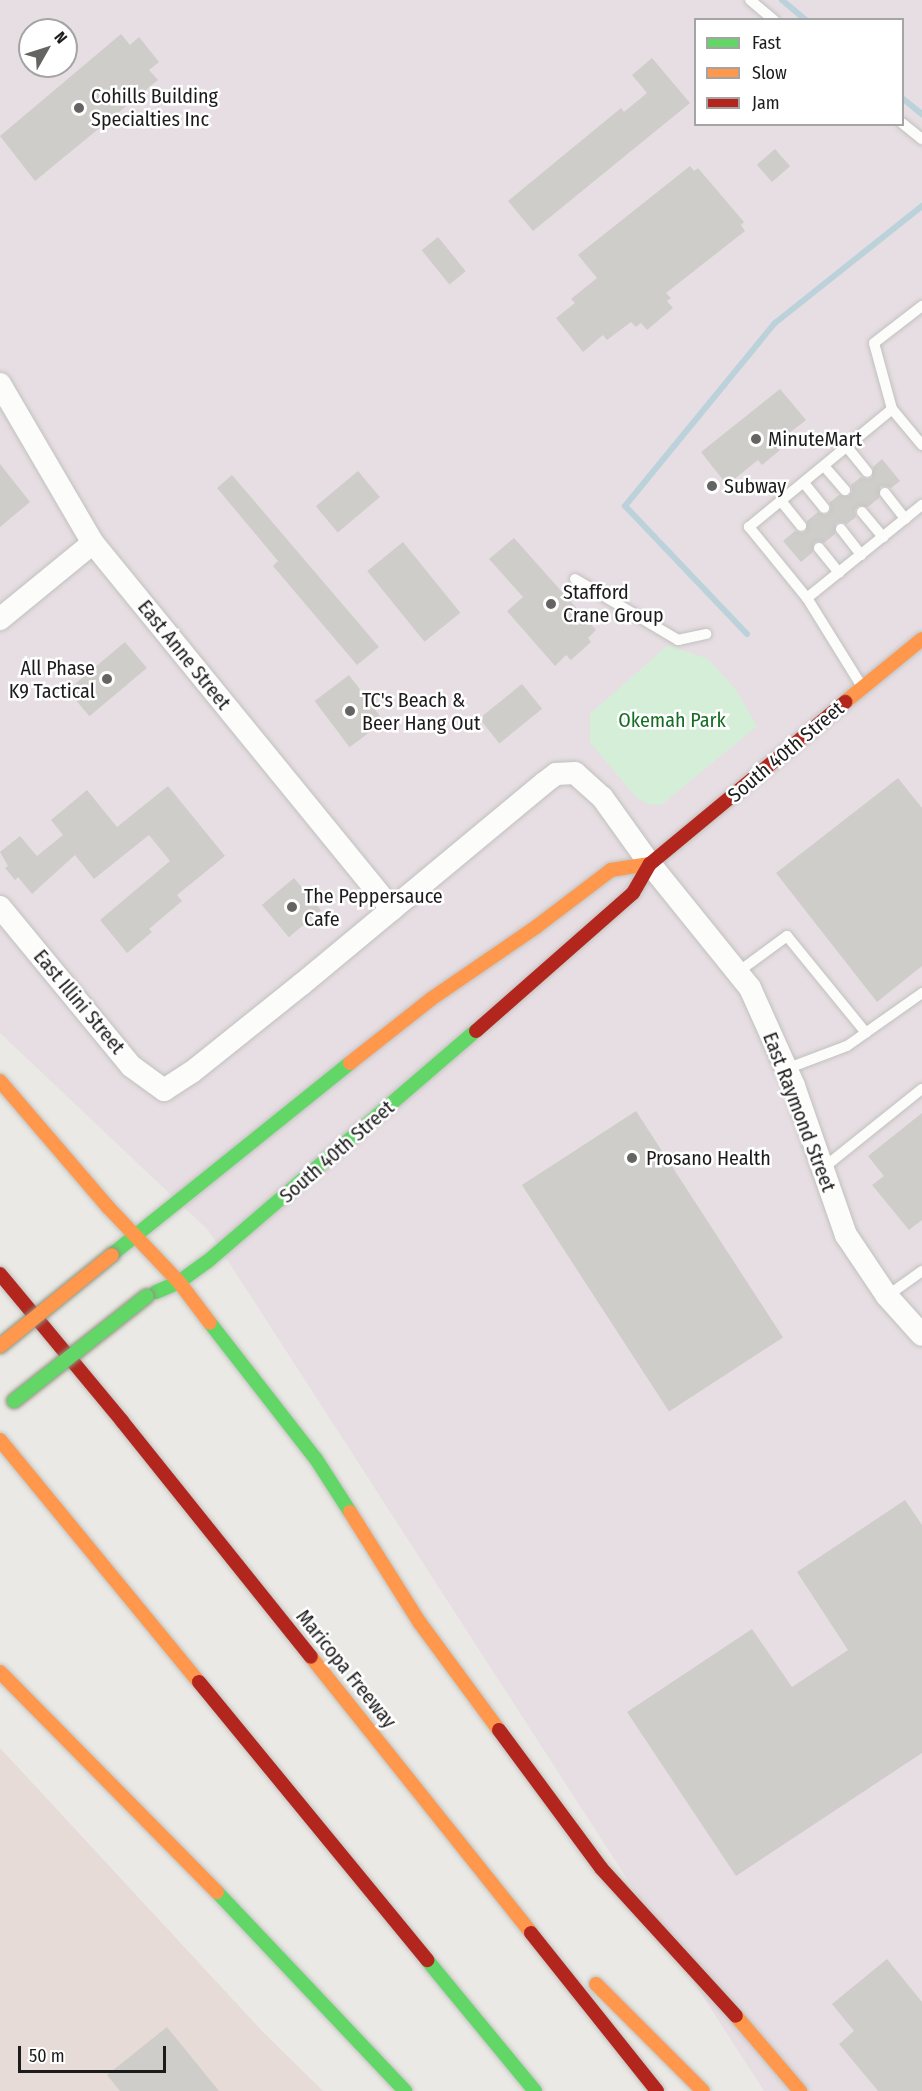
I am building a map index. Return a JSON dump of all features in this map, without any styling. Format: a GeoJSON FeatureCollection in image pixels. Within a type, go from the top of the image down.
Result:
{"type":"FeatureCollection","features":[{"type":"Feature","properties":{"kind":"main road","name":"South 40th Street"},"geometry":{"type":"LineString","coordinates":[[0,1412],[147,1296],[179,1282],[207,1262],[559,961],[633,893],[650,864],[922,639]]}},
{"type":"Feature","properties":{"kind":"main road"},"geometry":{"type":"LineString","coordinates":[[0,1346],[430,999],[536,927],[612,870],[650,864]]}},
{"type":"Feature","properties":{"kind":"main road"},"geometry":{"type":"LineString","coordinates":[[0,1081],[108,1207],[179,1282],[316,1459],[420,1623],[601,1868],[712,1988],[800,2091]]}},
{"type":"Feature","properties":{"kind":"main road","name":"Maricopa Freeway"},"geometry":{"type":"LineString","coordinates":[[0,1274],[122,1421],[657,2091]]}},
{"type":"Feature","properties":{"kind":"main road"},"geometry":{"type":"LineString","coordinates":[[0,1440],[535,2091]]}},
{"type":"Feature","properties":{"kind":"main road"},"geometry":{"type":"LineString","coordinates":[[0,1672],[164,1836],[405,2091]]}},
{"type":"Feature","properties":{"kind":"main road"},"geometry":{"type":"LineString","coordinates":[[478,1865],[568,1956]]}},
{"type":"Feature","properties":{"kind":"main road"},"geometry":{"type":"LineString","coordinates":[[585,1973],[703,2091]]}},
{"type":"Feature","properties":{"kind":"street","name":"East Anne Street"},"geometry":{"type":"LineString","coordinates":[[0,384],[93,543],[392,910]]}},
{"type":"Feature","properties":{"kind":"street"},"geometry":{"type":"LineString","coordinates":[[0,619],[93,543]]}},
{"type":"Feature","properties":{"kind":"street"},"geometry":{"type":"LineString","coordinates":[[392,910],[556,774],[575,773],[587,781],[602,797],[650,864]]}},
{"type":"Feature","properties":{"kind":"street","name":"East Raymond Street"},"geometry":{"type":"LineString","coordinates":[[650,864],[750,988],[786,1069],[846,1234],[887,1296],[922,1335]]}},
{"type":"Feature","properties":{"kind":"street","name":"East Illini Street"},"geometry":{"type":"LineString","coordinates":[[0,907],[132,1066],[164,1090],[201,1064],[392,910]]}},
{"type":"Feature","properties":{"kind":"lane"},"geometry":{"type":"LineString","coordinates":[[750,0],[772,18]]}},
{"type":"Feature","properties":{"kind":"lane"},"geometry":{"type":"LineString","coordinates":[[904,124],[922,139]]}},
{"type":"Feature","properties":{"kind":"lane"},"geometry":{"type":"LineString","coordinates":[[922,306],[874,343],[892,409],[922,445]]}},
{"type":"Feature","properties":{"kind":"lane"},"geometry":{"type":"LineString","coordinates":[[863,688],[807,598],[749,527],[892,409]]}},
{"type":"Feature","properties":{"kind":"lane"},"geometry":{"type":"LineString","coordinates":[[847,447],[867,472]]}},
{"type":"Feature","properties":{"kind":"lane"},"geometry":{"type":"LineString","coordinates":[[824,466],[845,490]]}},
{"type":"Feature","properties":{"kind":"lane"},"geometry":{"type":"LineString","coordinates":[[804,483],[824,508]]}},
{"type":"Feature","properties":{"kind":"lane"},"geometry":{"type":"LineString","coordinates":[[885,493],[905,519]]}},
{"type":"Feature","properties":{"kind":"lane"},"geometry":{"type":"LineString","coordinates":[[781,501],[801,526]]}},
{"type":"Feature","properties":{"kind":"lane"},"geometry":{"type":"LineString","coordinates":[[807,598],[922,506]]}},
{"type":"Feature","properties":{"kind":"lane"},"geometry":{"type":"LineString","coordinates":[[862,512],[883,537]]}},
{"type":"Feature","properties":{"kind":"lane"},"geometry":{"type":"LineString","coordinates":[[841,530],[861,555]]}},
{"type":"Feature","properties":{"kind":"lane"},"geometry":{"type":"LineString","coordinates":[[819,548],[839,573]]}},
{"type":"Feature","properties":{"kind":"lane"},"geometry":{"type":"LineString","coordinates":[[574,579],[678,640],[706,634]]}},
{"type":"Feature","properties":{"kind":"lane"},"geometry":{"type":"LineString","coordinates":[[738,972],[787,936],[866,1034]]}},
{"type":"Feature","properties":{"kind":"lane"},"geometry":{"type":"LineString","coordinates":[[786,1069],[847,1046],[922,993]]}},
{"type":"Feature","properties":{"kind":"lane"},"geometry":{"type":"LineString","coordinates":[[822,1169],[922,1089]]}},
{"type":"Feature","properties":{"kind":"lane"},"geometry":{"type":"LineString","coordinates":[[887,1296],[922,1271]]}},
{"type":"Feature","properties":{"kind":"shaded area"},"geometry":{"type":"Polygon","coordinates":[[[0,0],[922,0],[922,2091],[764,2091],[208,1230],[0,1033],[0,0]]]}},
{"type":"Feature","properties":{"kind":"shaded area"},"geometry":{"type":"Polygon","coordinates":[[[0,1748],[262,2031],[323,2091],[0,2091],[0,1748]]]}},
{"type":"Feature","properties":{"kind":"green space","name":"Okemah Park"},"geometry":{"type":"Polygon","coordinates":[[[668,645],[708,659],[736,690],[757,726],[661,805],[648,804],[636,797],[590,742],[590,714],[668,645]]]}},
{"type":"Feature","properties":{"kind":"building","name":"Cohills Building Specialties Inc"},"geometry":{"type":"Polygon","coordinates":[[[121,34],[130,45],[139,37],[159,62],[149,70],[158,80],[35,181],[0,136],[69,78],[78,78],[78,70],[121,34]]]}},
{"type":"Feature","properties":{"kind":"building"},"geometry":{"type":"Polygon","coordinates":[[[652,58],[690,103],[533,231],[508,201],[621,108],[624,112],[647,93],[632,75],[652,58]]]}},
{"type":"Feature","properties":{"kind":"building"},"geometry":{"type":"Polygon","coordinates":[[[775,149],[790,166],[772,182],[757,165],[775,149]]]}},
{"type":"Feature","properties":{"kind":"building"},"geometry":{"type":"Polygon","coordinates":[[[690,166],[694,171],[698,168],[744,222],[741,225],[745,231],[666,293],[671,298],[667,301],[673,308],[647,330],[641,323],[636,327],[631,322],[607,340],[603,335],[583,352],[556,318],[575,303],[571,299],[597,278],[578,255],[690,166]]]}},
{"type":"Feature","properties":{"kind":"building"},"geometry":{"type":"Polygon","coordinates":[[[438,237],[466,271],[449,284],[422,250],[438,237]]]}},
{"type":"Feature","properties":{"kind":"building"},"geometry":{"type":"Polygon","coordinates":[[[780,389],[806,420],[775,444],[780,450],[762,465],[758,460],[727,485],[701,452],[780,389]]]}},
{"type":"Feature","properties":{"kind":"building"},"geometry":{"type":"Polygon","coordinates":[[[882,459],[900,481],[891,488],[880,487],[879,498],[868,507],[858,506],[855,510],[856,517],[847,524],[836,523],[835,534],[824,543],[818,541],[814,543],[813,552],[801,562],[783,541],[795,531],[802,533],[806,531],[807,521],[818,512],[825,515],[829,513],[831,507],[829,503],[839,495],[849,496],[852,492],[851,485],[861,477],[868,479],[872,477],[873,467],[882,459]]]}},
{"type":"Feature","properties":{"kind":"building"},"geometry":{"type":"Polygon","coordinates":[[[0,464],[30,502],[0,527],[0,464]]]}},
{"type":"Feature","properties":{"kind":"building"},"geometry":{"type":"Polygon","coordinates":[[[358,471],[380,497],[338,532],[316,506],[358,471]]]}},
{"type":"Feature","properties":{"kind":"building"},"geometry":{"type":"Polygon","coordinates":[[[232,475],[379,647],[357,665],[273,566],[278,561],[217,488],[232,475]]]}},
{"type":"Feature","properties":{"kind":"building","name":"Stafford Crane Group"},"geometry":{"type":"Polygon","coordinates":[[[514,538],[596,630],[588,638],[591,642],[571,660],[566,655],[555,666],[507,611],[523,597],[489,559],[514,538]]]}},
{"type":"Feature","properties":{"kind":"building"},"geometry":{"type":"Polygon","coordinates":[[[403,542],[460,613],[425,642],[367,571],[403,542]]]}},
{"type":"Feature","properties":{"kind":"building","name":"All Phase K9 Tactical"},"geometry":{"type":"Polygon","coordinates":[[[125,642],[147,668],[89,716],[68,690],[125,642]]]}},
{"type":"Feature","properties":{"kind":"building","name":"TC's Beach & Beer Hang Out"},"geometry":{"type":"Polygon","coordinates":[[[349,675],[384,721],[350,747],[315,701],[349,675]]]}},
{"type":"Feature","properties":{"kind":"building"},"geometry":{"type":"Polygon","coordinates":[[[522,684],[542,709],[499,743],[479,719],[522,684]]]}},
{"type":"Feature","properties":{"kind":"building"},"geometry":{"type":"Polygon","coordinates":[[[898,778],[922,808],[922,966],[877,1002],[776,873],[898,778]]]}},
{"type":"Feature","properties":{"kind":"building"},"geometry":{"type":"Polygon","coordinates":[[[168,786],[225,856],[177,895],[182,901],[149,929],[152,932],[127,953],[100,920],[170,861],[149,835],[94,879],[75,855],[32,894],[18,877],[15,880],[5,868],[8,866],[0,852],[20,836],[37,856],[63,835],[51,820],[87,790],[117,827],[168,786]]]}},
{"type":"Feature","properties":{"kind":"building","name":"The Peppersauce Cafe"},"geometry":{"type":"Polygon","coordinates":[[[294,878],[321,910],[289,937],[262,905],[294,878]]]}},
{"type":"Feature","properties":{"kind":"building"},"geometry":{"type":"Polygon","coordinates":[[[636,1111],[783,1337],[669,1412],[522,1185],[636,1111]]]}},
{"type":"Feature","properties":{"kind":"building"},"geometry":{"type":"Polygon","coordinates":[[[922,1113],[922,1220],[909,1230],[872,1185],[884,1176],[868,1156],[922,1113]]]}},
{"type":"Feature","properties":{"kind":"building"},"geometry":{"type":"Polygon","coordinates":[[[905,1500],[922,1525],[922,1753],[736,1876],[627,1712],[752,1629],[792,1687],[848,1650],[797,1572],[905,1500]]]}},
{"type":"Feature","properties":{"kind":"building"},"geometry":{"type":"Polygon","coordinates":[[[887,1959],[922,2002],[922,2091],[878,2091],[839,2044],[854,2031],[832,2004],[887,1959]]]}},
{"type":"Feature","properties":{"kind":"building"},"geometry":{"type":"Polygon","coordinates":[[[167,2027],[219,2091],[120,2091],[107,2075],[167,2027]]]}},
{"type":"Feature","properties":{"kind":"waterway"},"geometry":{"type":"LineString","coordinates":[[782,0],[804,18]]}},
{"type":"Feature","properties":{"kind":"waterway"},"geometry":{"type":"LineString","coordinates":[[904,100],[922,114]]}},
{"type":"Feature","properties":{"kind":"waterway"},"geometry":{"type":"LineString","coordinates":[[747,634],[625,506],[775,323],[922,206]]}},
{"type":"Feature","properties":{"kind":"traffic: fast"},"geometry":{"type":"LineString","coordinates":[[156,1292],[179,1282],[207,1262],[476,1031]]}},
{"type":"Feature","properties":{"kind":"traffic: fast"},"geometry":{"type":"LineString","coordinates":[[115,1252],[350,1063]]}},
{"type":"Feature","properties":{"kind":"traffic: fast"},"geometry":{"type":"LineString","coordinates":[[14,1401],[147,1296]]}},
{"type":"Feature","properties":{"kind":"traffic: fast"},"geometry":{"type":"LineString","coordinates":[[210,1323],[316,1459],[350,1512]]}},
{"type":"Feature","properties":{"kind":"traffic: fast"},"geometry":{"type":"LineString","coordinates":[[217,1892],[405,2091]]}},
{"type":"Feature","properties":{"kind":"traffic: fast"},"geometry":{"type":"LineString","coordinates":[[427,1960],[535,2091]]}},
{"type":"Feature","properties":{"kind":"traffic: slow"},"geometry":{"type":"LineString","coordinates":[[845,702],[922,639]]}},
{"type":"Feature","properties":{"kind":"traffic: slow"},"geometry":{"type":"LineString","coordinates":[[350,1063],[431,999],[536,927],[611,870],[650,864]]}},
{"type":"Feature","properties":{"kind":"traffic: slow"},"geometry":{"type":"LineString","coordinates":[[0,1081],[108,1207],[179,1282],[210,1323]]}},
{"type":"Feature","properties":{"kind":"traffic: slow"},"geometry":{"type":"LineString","coordinates":[[0,1346],[112,1255]]}},
{"type":"Feature","properties":{"kind":"traffic: slow"},"geometry":{"type":"LineString","coordinates":[[0,1440],[199,1682]]}},
{"type":"Feature","properties":{"kind":"traffic: slow"},"geometry":{"type":"LineString","coordinates":[[350,1512],[420,1623],[499,1730]]}},
{"type":"Feature","properties":{"kind":"traffic: slow"},"geometry":{"type":"LineString","coordinates":[[311,1657],[531,1933]]}},
{"type":"Feature","properties":{"kind":"traffic: slow"},"geometry":{"type":"LineString","coordinates":[[0,1672],[217,1892]]}},
{"type":"Feature","properties":{"kind":"traffic: slow"},"geometry":{"type":"LineString","coordinates":[[596,1984],[703,2091]]}},
{"type":"Feature","properties":{"kind":"traffic: slow"},"geometry":{"type":"LineString","coordinates":[[736,2016],[800,2091]]}},
{"type":"Feature","properties":{"kind":"traffic: jam"},"geometry":{"type":"LineString","coordinates":[[476,1031],[633,893],[650,864],[845,702]]}},
{"type":"Feature","properties":{"kind":"traffic: jam"},"geometry":{"type":"LineString","coordinates":[[0,1274],[122,1421],[311,1657]]}},
{"type":"Feature","properties":{"kind":"traffic: jam"},"geometry":{"type":"LineString","coordinates":[[199,1682],[427,1960]]}},
{"type":"Feature","properties":{"kind":"traffic: jam"},"geometry":{"type":"LineString","coordinates":[[499,1730],[601,1868],[736,2016]]}},
{"type":"Feature","properties":{"kind":"traffic: jam"},"geometry":{"type":"LineString","coordinates":[[531,1933],[657,2091]]}},
{"type":"Feature","properties":{"kind":"place","name":"Cohills Building Specialties Inc"},"geometry":{"type":"Point","coordinates":[79,108]}},
{"type":"Feature","properties":{"kind":"place","name":"MinuteMart"},"geometry":{"type":"Point","coordinates":[756,439]}},
{"type":"Feature","properties":{"kind":"place","name":"Subway"},"geometry":{"type":"Point","coordinates":[712,486]}},
{"type":"Feature","properties":{"kind":"place","name":"Stafford Crane Group"},"geometry":{"type":"Point","coordinates":[551,604]}},
{"type":"Feature","properties":{"kind":"place","name":"All Phase K9 Tactical"},"geometry":{"type":"Point","coordinates":[107,679]}},
{"type":"Feature","properties":{"kind":"place","name":"TC's Beach & Beer Hang Out"},"geometry":{"type":"Point","coordinates":[350,711]}},
{"type":"Feature","properties":{"kind":"place","name":"The Peppersauce Cafe"},"geometry":{"type":"Point","coordinates":[292,907]}},
{"type":"Feature","properties":{"kind":"place","name":"Prosano Health"},"geometry":{"type":"Point","coordinates":[632,1158]}}]}
